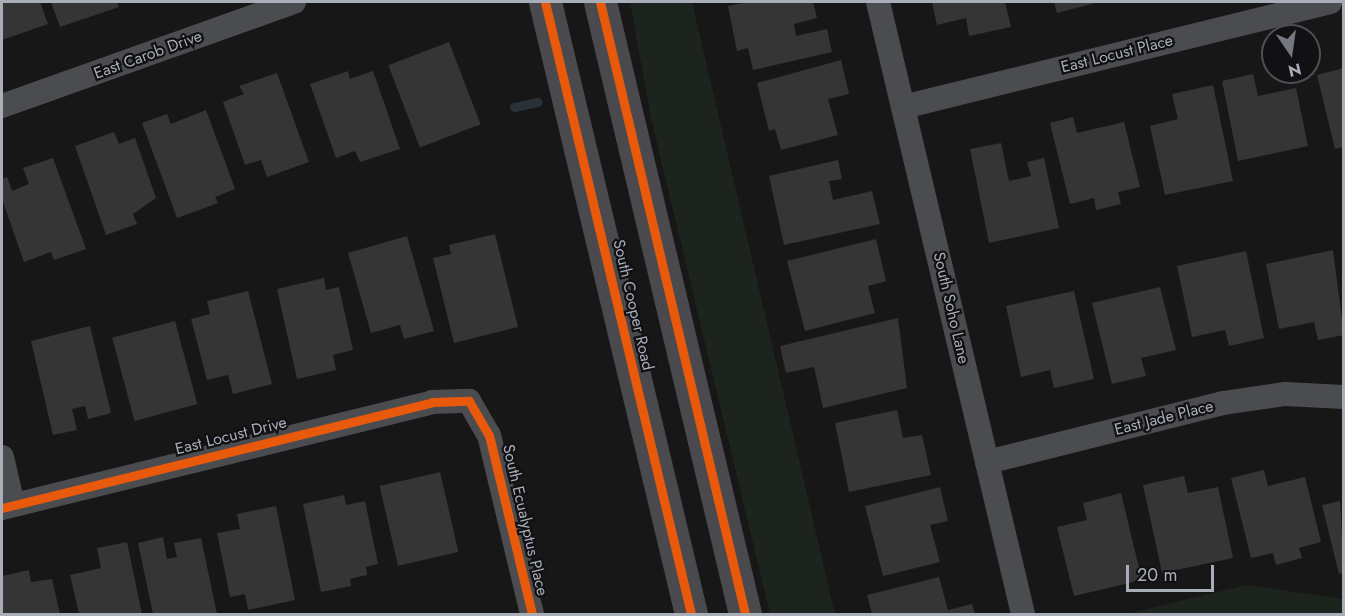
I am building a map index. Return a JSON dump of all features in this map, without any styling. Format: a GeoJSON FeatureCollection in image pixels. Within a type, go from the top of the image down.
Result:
{"type":"FeatureCollection","features":[{"type":"Feature","properties":{"kind":"main road","name":"South Cooper Road"},"geometry":{"type":"LineString","coordinates":[[545,2],[691,615]]}},
{"type":"Feature","properties":{"kind":"main road"},"geometry":{"type":"LineString","coordinates":[[600,2],[745,615]]}},
{"type":"Feature","properties":{"kind":"street","name":"East Carob Drive"},"geometry":{"type":"LineString","coordinates":[[2,106],[294,2]]}},
{"type":"Feature","properties":{"kind":"street","name":"South Soho Lane"},"geometry":{"type":"LineString","coordinates":[[878,2],[1023,615]]}},
{"type":"Feature","properties":{"kind":"street","name":"East Locust Place"},"geometry":{"type":"LineString","coordinates":[[903,107],[1330,2]]}},
{"type":"Feature","properties":{"kind":"street","name":"East Jade Place"},"geometry":{"type":"LineString","coordinates":[[987,462],[1223,403],[1285,394],[1344,397]]}},
{"type":"Feature","properties":{"kind":"street","name":"East Locust Drive"},"geometry":{"type":"LineString","coordinates":[[7,506],[432,402],[469,401]]}},
{"type":"Feature","properties":{"kind":"street","name":"South Ecualyptus Place"},"geometry":{"type":"LineString","coordinates":[[469,401],[489,435],[532,615]]}},
{"type":"Feature","properties":{"kind":"street"},"geometry":{"type":"LineString","coordinates":[[2,457],[7,506]]}},
{"type":"Feature","properties":{"kind":"shaded area"},"geometry":{"type":"Polygon","coordinates":[[[630,2],[692,2],[835,614],[770,614],[651,118],[630,2]]]}},
{"type":"Feature","properties":{"kind":"shaded area"},"geometry":{"type":"Polygon","coordinates":[[[1246,585],[1343,599],[1343,614],[1127,614],[1246,585]]]}},
{"type":"Feature","properties":{"kind":"building"},"geometry":{"type":"Polygon","coordinates":[[[2,2],[40,2],[48,24],[2,40],[2,2]]]}},
{"type":"Feature","properties":{"kind":"building"},"geometry":{"type":"Polygon","coordinates":[[[51,2],[117,2],[119,7],[60,27],[51,2]]]}},
{"type":"Feature","properties":{"kind":"building"},"geometry":{"type":"Polygon","coordinates":[[[749,2],[813,2],[817,18],[794,24],[796,36],[827,29],[832,52],[753,70],[748,48],[737,51],[728,6],[749,2]]]}},
{"type":"Feature","properties":{"kind":"building"},"geometry":{"type":"Polygon","coordinates":[[[932,2],[1005,2],[1011,27],[969,36],[966,18],[937,25],[932,2]]]}},
{"type":"Feature","properties":{"kind":"building"},"geometry":{"type":"Polygon","coordinates":[[[1054,2],[1099,2],[1057,13],[1054,2]]]}},
{"type":"Feature","properties":{"kind":"building"},"geometry":{"type":"Polygon","coordinates":[[[449,42],[481,124],[420,147],[388,65],[449,42]]]}},
{"type":"Feature","properties":{"kind":"building"},"geometry":{"type":"Polygon","coordinates":[[[841,60],[849,94],[828,99],[838,135],[781,150],[775,129],[769,131],[757,83],[841,60]]]}},
{"type":"Feature","properties":{"kind":"building"},"geometry":{"type":"Polygon","coordinates":[[[1344,68],[1344,147],[1335,149],[1319,84],[1321,74],[1344,68]]]}},
{"type":"Feature","properties":{"kind":"building"},"geometry":{"type":"Polygon","coordinates":[[[348,71],[350,79],[373,71],[400,149],[360,162],[355,151],[336,158],[310,84],[348,71]]]}},
{"type":"Feature","properties":{"kind":"building"},"geometry":{"type":"Polygon","coordinates":[[[277,73],[309,162],[267,177],[261,160],[245,165],[223,102],[244,94],[239,86],[277,73]]]}},
{"type":"Feature","properties":{"kind":"building"},"geometry":{"type":"Polygon","coordinates":[[[1253,74],[1258,96],[1296,88],[1308,146],[1238,161],[1222,81],[1253,74]]]}},
{"type":"Feature","properties":{"kind":"building"},"geometry":{"type":"Polygon","coordinates":[[[1213,85],[1233,181],[1165,195],[1150,126],[1178,119],[1172,94],[1213,85]]]}},
{"type":"Feature","properties":{"kind":"building"},"geometry":{"type":"Polygon","coordinates":[[[206,110],[235,189],[215,197],[218,203],[177,218],[142,123],[167,114],[171,124],[206,110]]]}},
{"type":"Feature","properties":{"kind":"building"},"geometry":{"type":"Polygon","coordinates":[[[1073,117],[1077,133],[1124,122],[1140,187],[1118,192],[1121,204],[1096,210],[1094,198],[1070,204],[1050,123],[1073,117]]]}},
{"type":"Feature","properties":{"kind":"building"},"geometry":{"type":"Polygon","coordinates":[[[114,132],[119,144],[135,138],[156,198],[133,214],[137,224],[106,235],[75,146],[114,132]]]}},
{"type":"Feature","properties":{"kind":"building"},"geometry":{"type":"Polygon","coordinates":[[[1001,143],[1009,181],[1031,176],[1027,162],[1044,158],[1059,228],[989,243],[970,149],[1001,143]]]}},
{"type":"Feature","properties":{"kind":"building"},"geometry":{"type":"Polygon","coordinates":[[[53,158],[86,249],[54,260],[51,252],[24,262],[2,199],[2,179],[7,177],[12,191],[29,184],[23,168],[53,158]]]}},
{"type":"Feature","properties":{"kind":"building"},"geometry":{"type":"Polygon","coordinates":[[[838,160],[842,179],[829,181],[833,200],[872,191],[880,224],[784,245],[769,176],[838,160]]]}},
{"type":"Feature","properties":{"kind":"building"},"geometry":{"type":"Polygon","coordinates":[[[495,234],[518,327],[454,343],[433,258],[451,254],[449,245],[495,234]]]}},
{"type":"Feature","properties":{"kind":"building"},"geometry":{"type":"Polygon","coordinates":[[[407,236],[434,331],[404,339],[400,325],[371,333],[348,253],[407,236]]]}},
{"type":"Feature","properties":{"kind":"building"},"geometry":{"type":"Polygon","coordinates":[[[876,239],[886,281],[868,286],[875,313],[805,331],[787,261],[876,239]]]}},
{"type":"Feature","properties":{"kind":"building"},"geometry":{"type":"Polygon","coordinates":[[[1333,250],[1344,335],[1318,340],[1314,322],[1279,329],[1266,264],[1333,250]]]}},
{"type":"Feature","properties":{"kind":"building"},"geometry":{"type":"Polygon","coordinates":[[[1246,251],[1264,338],[1229,346],[1225,330],[1192,337],[1177,266],[1246,251]]]}},
{"type":"Feature","properties":{"kind":"building"},"geometry":{"type":"Polygon","coordinates":[[[324,278],[326,290],[339,287],[353,350],[333,355],[336,370],[297,379],[277,289],[324,278]]]}},
{"type":"Feature","properties":{"kind":"building"},"geometry":{"type":"Polygon","coordinates":[[[1160,287],[1176,350],[1141,358],[1146,376],[1112,384],[1092,303],[1160,287]]]}},
{"type":"Feature","properties":{"kind":"building"},"geometry":{"type":"Polygon","coordinates":[[[248,291],[272,384],[233,394],[228,375],[207,380],[191,319],[210,314],[207,301],[248,291]]]}},
{"type":"Feature","properties":{"kind":"building"},"geometry":{"type":"Polygon","coordinates":[[[1074,291],[1094,379],[1054,388],[1050,370],[1021,377],[1006,306],[1074,291]]]}},
{"type":"Feature","properties":{"kind":"building"},"geometry":{"type":"Polygon","coordinates":[[[898,318],[907,388],[823,408],[814,367],[786,373],[780,346],[898,318]]]}},
{"type":"Feature","properties":{"kind":"building"},"geometry":{"type":"Polygon","coordinates":[[[175,321],[197,404],[134,421],[112,338],[175,321]]]}},
{"type":"Feature","properties":{"kind":"building"},"geometry":{"type":"Polygon","coordinates":[[[90,326],[111,413],[88,419],[85,406],[72,409],[77,430],[53,435],[31,341],[90,326]]]}},
{"type":"Feature","properties":{"kind":"building"},"geometry":{"type":"Polygon","coordinates":[[[897,410],[903,438],[922,435],[931,475],[849,492],[835,423],[897,410]]]}},
{"type":"Feature","properties":{"kind":"building"},"geometry":{"type":"Polygon","coordinates":[[[1264,470],[1268,486],[1305,477],[1321,542],[1299,548],[1302,558],[1276,565],[1273,553],[1251,558],[1231,478],[1264,470]]]}},
{"type":"Feature","properties":{"kind":"building"},"geometry":{"type":"Polygon","coordinates":[[[440,472],[458,552],[398,566],[380,486],[440,472]]]}},
{"type":"Feature","properties":{"kind":"building"},"geometry":{"type":"Polygon","coordinates":[[[1184,476],[1188,493],[1218,487],[1233,558],[1162,573],[1143,485],[1184,476]]]}},
{"type":"Feature","properties":{"kind":"building"},"geometry":{"type":"Polygon","coordinates":[[[940,487],[948,521],[930,525],[940,562],[883,576],[865,506],[940,487]]]}},
{"type":"Feature","properties":{"kind":"building"},"geometry":{"type":"Polygon","coordinates":[[[1121,493],[1142,580],[1074,596],[1057,527],[1087,520],[1083,503],[1121,493]]]}},
{"type":"Feature","properties":{"kind":"building"},"geometry":{"type":"Polygon","coordinates":[[[344,495],[346,505],[365,501],[378,564],[366,567],[367,575],[350,579],[351,586],[321,592],[303,504],[344,495]]]}},
{"type":"Feature","properties":{"kind":"building"},"geometry":{"type":"Polygon","coordinates":[[[1340,501],[1344,573],[1339,574],[1322,505],[1340,501]]]}},
{"type":"Feature","properties":{"kind":"building"},"geometry":{"type":"Polygon","coordinates":[[[276,506],[295,600],[248,610],[245,594],[230,597],[217,533],[240,529],[237,514],[276,506]]]}},
{"type":"Feature","properties":{"kind":"building"},"geometry":{"type":"Polygon","coordinates":[[[163,537],[167,559],[177,557],[174,543],[201,538],[217,614],[153,614],[138,543],[163,537]]]}},
{"type":"Feature","properties":{"kind":"building"},"geometry":{"type":"Polygon","coordinates":[[[127,542],[142,614],[79,614],[70,575],[101,568],[97,548],[127,542]]]}},
{"type":"Feature","properties":{"kind":"building"},"geometry":{"type":"Polygon","coordinates":[[[29,570],[31,582],[52,579],[60,614],[2,614],[2,576],[29,570]]]}},
{"type":"Feature","properties":{"kind":"building"},"geometry":{"type":"Polygon","coordinates":[[[939,577],[948,610],[972,604],[975,614],[872,614],[867,595],[939,577]]]}},
{"type":"Feature","properties":{"kind":"waterway"},"geometry":{"type":"LineString","coordinates":[[514,107],[537,102]]}},
{"type":"Feature","properties":{"kind":"cycle path"},"geometry":{"type":"LineString","coordinates":[[545,2],[691,614]]}},
{"type":"Feature","properties":{"kind":"cycle path"},"geometry":{"type":"LineString","coordinates":[[600,2],[745,614]]}},
{"type":"Feature","properties":{"kind":"cycle path"},"geometry":{"type":"LineString","coordinates":[[2,508],[432,402],[469,401],[489,435],[532,614]]}}]}
